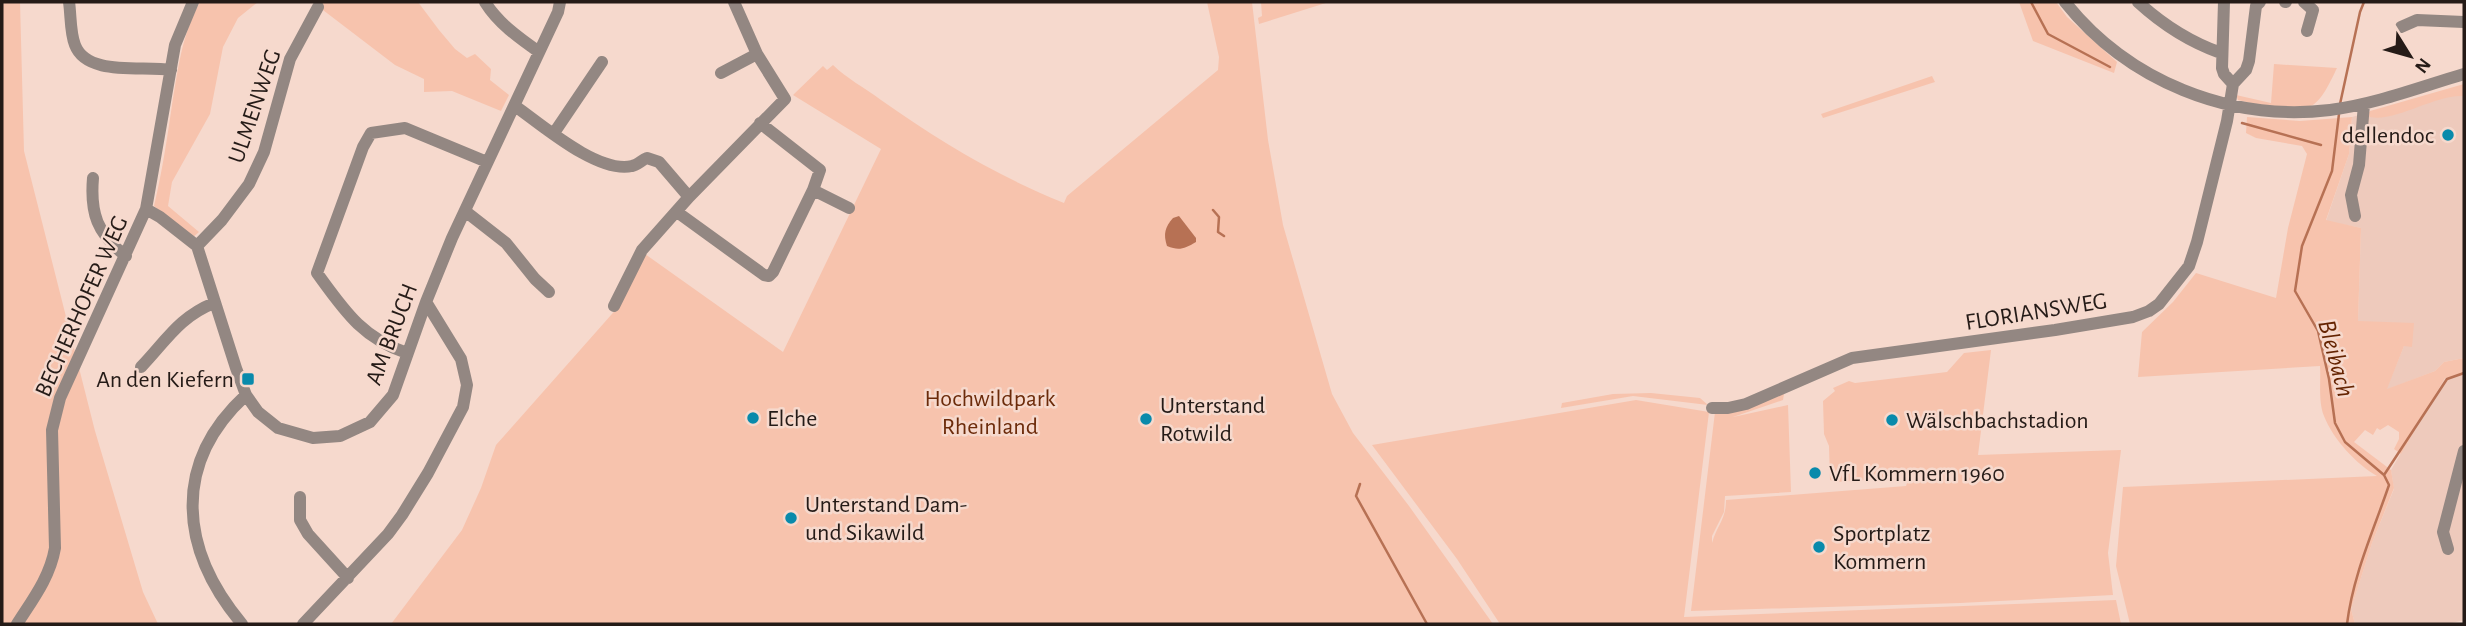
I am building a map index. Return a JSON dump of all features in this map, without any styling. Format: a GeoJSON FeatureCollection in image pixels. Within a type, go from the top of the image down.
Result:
{"type":"FeatureCollection","features":[{"type":"Feature","properties":{"kind":"street"},"geometry":{"type":"LineString","coordinates":[[69,2],[74,45],[90,62],[108,67],[171,70]]}},
{"type":"Feature","properties":{"kind":"street","name":"BECHERHOFER WEG"},"geometry":{"type":"LineString","coordinates":[[17,624],[52,564],[55,537],[52,430],[61,398],[146,209],[175,45],[193,2]]}},
{"type":"Feature","properties":{"kind":"street"},"geometry":{"type":"LineString","coordinates":[[485,2],[494,16],[540,52]]}},
{"type":"Feature","properties":{"kind":"street","name":"AM BRUCH"},"geometry":{"type":"LineString","coordinates":[[197,246],[246,395],[258,412],[278,428],[313,438],[340,436],[370,422],[393,395],[426,302],[487,162],[558,12],[560,2]]}},
{"type":"Feature","properties":{"kind":"street"},"geometry":{"type":"LineString","coordinates":[[614,306],[642,250],[689,197],[785,99],[757,54],[734,2]]}},
{"type":"Feature","properties":{"kind":"street"},"geometry":{"type":"LineString","coordinates":[[2065,2],[2098,36],[2133,65],[2190,94],[2231,105],[2268,111],[2331,110],[2464,74]]}},
{"type":"Feature","properties":{"kind":"street"},"geometry":{"type":"LineString","coordinates":[[2138,2],[2162,22],[2221,53]]}},
{"type":"Feature","properties":{"kind":"street"},"geometry":{"type":"LineString","coordinates":[[2224,2],[2221,53],[2224,74],[2234,85],[2246,70],[2249,61],[2256,6],[2259,2]]}},
{"type":"Feature","properties":{"kind":"street"},"geometry":{"type":"LineString","coordinates":[[2307,31],[2310,27],[2312,5]]}},
{"type":"Feature","properties":{"kind":"street","name":"ULMENWEG"},"geometry":{"type":"LineString","coordinates":[[197,246],[222,220],[249,184],[264,152],[290,59],[318,7]]}},
{"type":"Feature","properties":{"kind":"street"},"geometry":{"type":"LineString","coordinates":[[2401,27],[2417,20],[2464,22]]}},
{"type":"Feature","properties":{"kind":"street"},"geometry":{"type":"LineString","coordinates":[[721,72],[757,54]]}},
{"type":"Feature","properties":{"kind":"street"},"geometry":{"type":"LineString","coordinates":[[554,133],[602,62]]}},
{"type":"Feature","properties":{"kind":"street","name":"FLORIANSWEG"},"geometry":{"type":"LineString","coordinates":[[1712,408],[1746,404],[1852,358],[2055,330],[2133,317],[2149,311],[2159,304],[2189,266],[2234,85]]}},
{"type":"Feature","properties":{"kind":"street"},"geometry":{"type":"LineString","coordinates":[[2355,216],[2351,195],[2358,165],[2357,105]]}},
{"type":"Feature","properties":{"kind":"street"},"geometry":{"type":"LineString","coordinates":[[515,106],[593,160],[613,166],[632,166],[647,158],[659,162],[689,197]]}},
{"type":"Feature","properties":{"kind":"street"},"geometry":{"type":"LineString","coordinates":[[677,212],[764,275],[769,276],[773,272],[820,170],[760,123]]}},
{"type":"Feature","properties":{"kind":"street"},"geometry":{"type":"LineString","coordinates":[[407,353],[385,346],[368,334],[317,273],[363,147],[371,133],[405,128],[487,162]]}},
{"type":"Feature","properties":{"kind":"street"},"geometry":{"type":"LineString","coordinates":[[93,178],[90,203],[101,231],[127,256]]}},
{"type":"Feature","properties":{"kind":"street"},"geometry":{"type":"LineString","coordinates":[[813,190],[849,208]]}},
{"type":"Feature","properties":{"kind":"street"},"geometry":{"type":"LineString","coordinates":[[146,209],[197,246]]}},
{"type":"Feature","properties":{"kind":"street"},"geometry":{"type":"LineString","coordinates":[[466,211],[506,243],[549,292]]}},
{"type":"Feature","properties":{"kind":"street"},"geometry":{"type":"LineString","coordinates":[[303,624],[348,578],[402,515],[463,407],[467,385],[461,359],[426,302]]}},
{"type":"Feature","properties":{"kind":"street"},"geometry":{"type":"LineString","coordinates":[[141,367],[172,330],[199,309],[214,303]]}},
{"type":"Feature","properties":{"kind":"street"},"geometry":{"type":"LineString","coordinates":[[242,624],[214,584],[201,559],[192,524],[194,487],[206,447],[224,418],[246,395]]}},
{"type":"Feature","properties":{"kind":"street"},"geometry":{"type":"LineString","coordinates":[[2448,549],[2443,532],[2464,451]]}},
{"type":"Feature","properties":{"kind":"street"},"geometry":{"type":"LineString","coordinates":[[300,497],[300,520],[307,534],[348,578]]}},
{"type":"Feature","properties":{"kind":"shaded area"},"geometry":{"type":"Polygon","coordinates":[[[2464,86],[2464,358],[2444,362],[2435,371],[2386,390],[2404,346],[2412,346],[2358,321],[2361,228],[2326,221],[2349,154],[2352,117],[2464,86]]]}},
{"type":"Feature","properties":{"kind":"shaded area"},"geometry":{"type":"Polygon","coordinates":[[[1179,216],[1196,238],[1196,242],[1178,249],[1167,246],[1165,234],[1170,221],[1179,216]]]}},
{"type":"Feature","properties":{"kind":"shaded area"},"geometry":{"type":"Polygon","coordinates":[[[2464,375],[2464,620],[2447,624],[2355,624],[2351,609],[2372,543],[2394,489],[2391,470],[2445,378],[2464,375]]]}},
{"type":"Feature","properties":{"kind":"green space"},"geometry":{"type":"Polygon","coordinates":[[[2,2],[20,2],[24,151],[95,431],[143,592],[158,624],[2,624],[2,2]]]}},
{"type":"Feature","properties":{"kind":"green space"},"geometry":{"type":"Polygon","coordinates":[[[200,2],[258,2],[238,18],[223,47],[210,114],[172,182],[168,206],[199,232],[192,238],[154,206],[176,78],[189,27],[200,2]]]}},
{"type":"Feature","properties":{"kind":"green space"},"geometry":{"type":"Polygon","coordinates":[[[319,2],[418,2],[455,49],[467,58],[475,54],[491,69],[490,80],[509,95],[501,111],[452,91],[424,92],[424,79],[395,65],[319,7],[319,2]]]}},
{"type":"Feature","properties":{"kind":"green space","name":"Hochwildpark Rheinland"},"geometry":{"type":"Polygon","coordinates":[[[1207,2],[1252,2],[1268,140],[1283,225],[1332,394],[1353,433],[1493,624],[391,624],[462,530],[496,445],[619,306],[645,254],[783,352],[881,149],[793,95],[823,66],[827,70],[833,65],[903,115],[969,157],[1064,203],[1067,196],[1218,70],[1219,57],[1207,2]]]}},
{"type":"Feature","properties":{"kind":"green space"},"geometry":{"type":"Polygon","coordinates":[[[1261,2],[1329,2],[1259,24],[1258,18],[1262,16],[1261,2]]]}},
{"type":"Feature","properties":{"kind":"green space"},"geometry":{"type":"Polygon","coordinates":[[[2019,2],[2056,2],[2067,17],[2117,62],[2114,73],[2033,41],[2019,2]]]}},
{"type":"Feature","properties":{"kind":"green space"},"geometry":{"type":"Polygon","coordinates":[[[2274,64],[2337,68],[2322,96],[2309,107],[2284,108],[2238,100],[2236,95],[2271,103],[2274,64]]]}},
{"type":"Feature","properties":{"kind":"green space"},"geometry":{"type":"Polygon","coordinates":[[[1932,76],[1935,82],[1823,118],[1821,114],[1932,76]]]}},
{"type":"Feature","properties":{"kind":"green space"},"geometry":{"type":"Polygon","coordinates":[[[2464,84],[2463,96],[2388,116],[2367,116],[2370,111],[2464,84]]]}},
{"type":"Feature","properties":{"kind":"green space"},"geometry":{"type":"Polygon","coordinates":[[[2247,117],[2300,121],[2352,117],[2349,154],[2326,220],[2361,228],[2358,321],[2414,323],[2412,347],[2404,346],[2387,389],[2435,371],[2444,362],[2464,358],[2464,375],[2445,378],[2401,454],[2394,449],[2399,432],[2388,425],[2380,430],[2377,428],[2373,435],[2365,430],[2354,442],[2391,470],[2394,488],[2372,543],[2351,609],[2355,624],[2130,624],[2116,566],[2123,487],[2377,476],[2346,450],[2328,425],[2321,404],[2320,366],[2138,377],[2142,332],[2173,302],[2196,273],[2276,298],[2288,228],[2307,154],[2302,146],[2256,138],[2246,133],[2247,117]]]}},
{"type":"Feature","properties":{"kind":"green space"},"geometry":{"type":"Polygon","coordinates":[[[1991,350],[1978,455],[2121,450],[2108,553],[2113,595],[1960,603],[1691,611],[1715,412],[1784,394],[1783,400],[1733,417],[1788,405],[1791,492],[1725,496],[1724,512],[1712,536],[1712,543],[1723,518],[1726,507],[1726,500],[1906,486],[1909,477],[1836,482],[1830,480],[1823,401],[1835,391],[1833,388],[1849,381],[1855,383],[1947,372],[1964,353],[1991,350]]]}},
{"type":"Feature","properties":{"kind":"green space"},"geometry":{"type":"Polygon","coordinates":[[[1651,393],[1700,398],[1708,405],[1633,396],[1561,408],[1562,403],[1613,394],[1651,393]]]}},
{"type":"Feature","properties":{"kind":"green space"},"geometry":{"type":"Polygon","coordinates":[[[1636,400],[1709,412],[1684,617],[2116,600],[2121,624],[1500,624],[1457,559],[1372,445],[1636,400]]]}},
{"type":"Feature","properties":{"kind":"waterway"},"geometry":{"type":"LineString","coordinates":[[2031,2],[2048,34],[2110,67]]}},
{"type":"Feature","properties":{"kind":"waterway","name":"Bleibach"},"geometry":{"type":"LineString","coordinates":[[2340,104],[2364,2]]}},
{"type":"Feature","properties":{"kind":"waterway","name":"Bleibach"},"geometry":{"type":"LineString","coordinates":[[2339,114],[2332,171],[2302,246],[2295,291],[2318,331],[2335,423],[2345,442],[2384,475],[2389,485],[2359,571],[2347,624]]}},
{"type":"Feature","properties":{"kind":"waterway"},"geometry":{"type":"LineString","coordinates":[[2242,123],[2321,145]]}},
{"type":"Feature","properties":{"kind":"waterway"},"geometry":{"type":"LineString","coordinates":[[1213,210],[1219,217],[1218,232],[1224,236]]}},
{"type":"Feature","properties":{"kind":"waterway"},"geometry":{"type":"LineString","coordinates":[[2384,475],[2447,379],[2464,373]]}},
{"type":"Feature","properties":{"kind":"waterway"},"geometry":{"type":"LineString","coordinates":[[1360,484],[1356,496],[1427,624]]}},
{"type":"Feature","properties":{"kind":"place","name":"dellendoc"},"geometry":{"type":"Point","coordinates":[2448,135]}},
{"type":"Feature","properties":{"kind":"place","name":"An den Kiefern"},"geometry":{"type":"Point","coordinates":[248,379]}},
{"type":"Feature","properties":{"kind":"place","name":"Elche"},"geometry":{"type":"Point","coordinates":[753,418]}},
{"type":"Feature","properties":{"kind":"place","name":"Unterstand Rotwild"},"geometry":{"type":"Point","coordinates":[1146,419]}},
{"type":"Feature","properties":{"kind":"place","name":"Wälschbachstadion"},"geometry":{"type":"Point","coordinates":[1892,420]}},
{"type":"Feature","properties":{"kind":"place","name":"VfL Kommern 1960"},"geometry":{"type":"Point","coordinates":[1815,473]}},
{"type":"Feature","properties":{"kind":"place","name":"Unterstand Dam- und Sikawild"},"geometry":{"type":"Point","coordinates":[791,518]}},
{"type":"Feature","properties":{"kind":"place","name":"Sportplatz Kommern"},"geometry":{"type":"Point","coordinates":[1819,547]}}]}
